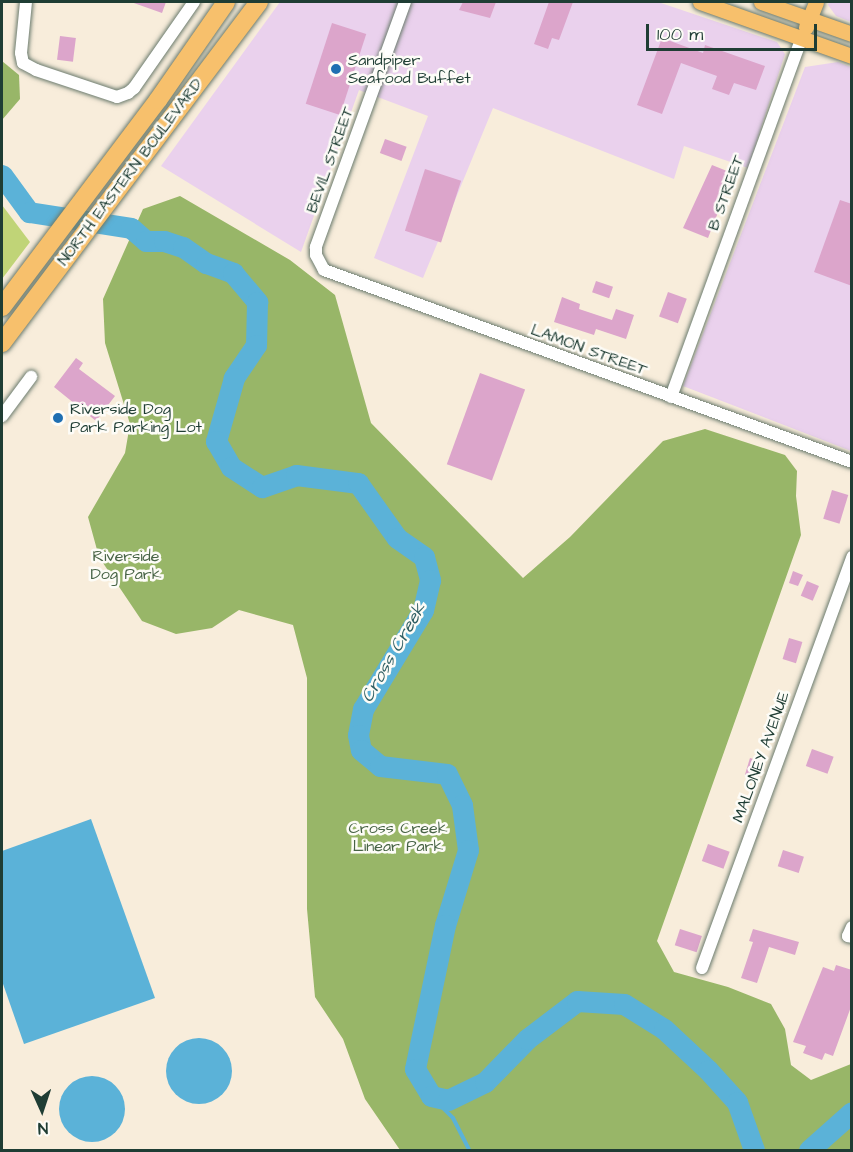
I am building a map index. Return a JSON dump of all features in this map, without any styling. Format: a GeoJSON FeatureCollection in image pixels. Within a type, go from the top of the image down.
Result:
{"type":"FeatureCollection","features":[{"type":"Feature","properties":{"kind":"highway","name":"NORTH EASTERN BOULEVARD"},"geometry":{"type":"LineString","coordinates":[[2,307],[119,151],[226,2]]}},
{"type":"Feature","properties":{"kind":"highway","name":"NORTH EASTERN BOULEVARD"},"geometry":{"type":"LineString","coordinates":[[2,343],[259,2]]}},
{"type":"Feature","properties":{"kind":"main road"},"geometry":{"type":"LineString","coordinates":[[700,2],[852,56]]}},
{"type":"Feature","properties":{"kind":"main road"},"geometry":{"type":"LineString","coordinates":[[761,2],[852,34]]}},
{"type":"Feature","properties":{"kind":"main road","name":"B STREET"},"geometry":{"type":"LineString","coordinates":[[802,38],[816,2]]}},
{"type":"Feature","properties":{"kind":"street"},"geometry":{"type":"LineString","coordinates":[[26,2],[21,53],[23,63],[36,70],[112,96],[122,96],[134,88],[194,2]]}},
{"type":"Feature","properties":{"kind":"street","name":"BEVIL STREET"},"geometry":{"type":"LineString","coordinates":[[319,263],[316,247],[405,2]]}},
{"type":"Feature","properties":{"kind":"street","name":"B STREET"},"geometry":{"type":"LineString","coordinates":[[671,397],[802,38]]}},
{"type":"Feature","properties":{"kind":"street","name":"LAMON STREET"},"geometry":{"type":"LineString","coordinates":[[319,263],[331,274],[852,462]]}},
{"type":"Feature","properties":{"kind":"street"},"geometry":{"type":"LineString","coordinates":[[2,416],[31,377]]}},
{"type":"Feature","properties":{"kind":"street","name":"MALONEY AVENUE"},"geometry":{"type":"LineString","coordinates":[[702,968],[852,557]]}},
{"type":"Feature","properties":{"kind":"street"},"geometry":{"type":"LineString","coordinates":[[852,927],[848,936],[852,937]]}},
{"type":"Feature","properties":{"kind":"shaded area"},"geometry":{"type":"Polygon","coordinates":[[[280,2],[658,2],[777,42],[785,54],[748,168],[684,146],[674,179],[493,108],[423,278],[374,258],[428,116],[359,90],[301,252],[161,166],[280,2]]]}},
{"type":"Feature","properties":{"kind":"shaded area"},"geometry":{"type":"Polygon","coordinates":[[[829,2],[851,2],[851,22],[836,16],[828,5],[829,2]]]}},
{"type":"Feature","properties":{"kind":"shaded area"},"geometry":{"type":"Polygon","coordinates":[[[838,62],[851,67],[851,451],[683,386],[805,67],[838,62]]]}},
{"type":"Feature","properties":{"kind":"green space"},"geometry":{"type":"Polygon","coordinates":[[[2,61],[19,75],[20,99],[2,120],[2,61]]]}},
{"type":"Feature","properties":{"kind":"green space"},"geometry":{"type":"Polygon","coordinates":[[[180,196],[290,260],[335,295],[371,423],[523,578],[570,537],[663,441],[705,429],[785,455],[797,471],[796,496],[801,535],[657,941],[674,972],[728,987],[771,1004],[785,1029],[791,1065],[811,1080],[851,1064],[851,1150],[400,1150],[365,1099],[343,1039],[315,997],[307,909],[307,678],[293,625],[239,610],[212,628],[176,634],[142,621],[99,557],[88,517],[125,453],[130,424],[105,343],[103,299],[143,209],[180,196]]]}},
{"type":"Feature","properties":{"kind":"green space"},"geometry":{"type":"Polygon","coordinates":[[[2,205],[30,242],[2,279],[2,205]]]}},
{"type":"Feature","properties":{"kind":"water"},"geometry":{"type":"Polygon","coordinates":[[[91,819],[155,998],[24,1044],[2,981],[2,851],[91,819]]]}},
{"type":"Feature","properties":{"kind":"water"},"geometry":{"type":"Polygon","coordinates":[[[192,1038],[206,1038],[218,1043],[227,1052],[232,1071],[230,1084],[223,1095],[206,1104],[192,1104],[180,1099],[171,1090],[166,1078],[166,1064],[171,1052],[180,1043],[192,1038]]]}},
{"type":"Feature","properties":{"kind":"water"},"geometry":{"type":"Polygon","coordinates":[[[92,1076],[105,1078],[115,1086],[123,1096],[125,1109],[123,1122],[115,1132],[105,1140],[92,1142],[79,1140],[69,1132],[61,1122],[59,1109],[61,1096],[69,1086],[79,1078],[92,1076]]]}},
{"type":"Feature","properties":{"kind":"building"},"geometry":{"type":"Polygon","coordinates":[[[131,2],[166,2],[162,13],[131,2]]]}},
{"type":"Feature","properties":{"kind":"building"},"geometry":{"type":"Polygon","coordinates":[[[463,2],[496,2],[490,18],[459,10],[463,2]]]}},
{"type":"Feature","properties":{"kind":"building"},"geometry":{"type":"Polygon","coordinates":[[[549,2],[573,2],[559,40],[552,38],[548,49],[534,44],[549,2]]]}},
{"type":"Feature","properties":{"kind":"building","name":"Sandpiper Seafood Buffet"},"geometry":{"type":"Polygon","coordinates":[[[332,23],[366,34],[340,115],[306,104],[332,23]]]}},
{"type":"Feature","properties":{"kind":"building"},"geometry":{"type":"Polygon","coordinates":[[[60,36],[76,38],[73,62],[57,60],[60,36]]]}},
{"type":"Feature","properties":{"kind":"building"},"geometry":{"type":"Polygon","coordinates":[[[662,38],[703,53],[705,45],[765,66],[756,90],[734,83],[729,95],[712,89],[717,76],[681,63],[662,114],[637,105],[662,38]]]}},
{"type":"Feature","properties":{"kind":"building"},"geometry":{"type":"Polygon","coordinates":[[[385,139],[407,147],[401,161],[380,153],[385,139]]]}},
{"type":"Feature","properties":{"kind":"building"},"geometry":{"type":"Polygon","coordinates":[[[712,165],[737,175],[732,189],[728,187],[708,238],[683,228],[712,165]]]}},
{"type":"Feature","properties":{"kind":"building"},"geometry":{"type":"Polygon","coordinates":[[[425,169],[461,181],[441,243],[405,231],[425,169]]]}},
{"type":"Feature","properties":{"kind":"building"},"geometry":{"type":"Polygon","coordinates":[[[840,200],[852,204],[852,286],[814,272],[840,200]]]}},
{"type":"Feature","properties":{"kind":"building"},"geometry":{"type":"Polygon","coordinates":[[[596,281],[613,287],[609,298],[592,292],[596,281]]]}},
{"type":"Feature","properties":{"kind":"building"},"geometry":{"type":"Polygon","coordinates":[[[668,292],[687,299],[678,323],[659,316],[668,292]]]}},
{"type":"Feature","properties":{"kind":"building"},"geometry":{"type":"Polygon","coordinates":[[[562,297],[580,304],[579,309],[612,320],[616,309],[634,315],[626,339],[596,329],[594,335],[554,322],[562,297]]]}},
{"type":"Feature","properties":{"kind":"building"},"geometry":{"type":"Polygon","coordinates":[[[76,358],[83,363],[79,369],[115,396],[96,421],[54,387],[76,358]]]}},
{"type":"Feature","properties":{"kind":"building"},"geometry":{"type":"Polygon","coordinates":[[[480,373],[525,389],[492,481],[447,464],[480,373]]]}},
{"type":"Feature","properties":{"kind":"building"},"geometry":{"type":"Polygon","coordinates":[[[832,490],[848,495],[839,524],[823,519],[832,490]]]}},
{"type":"Feature","properties":{"kind":"building"},"geometry":{"type":"Polygon","coordinates":[[[793,571],[803,575],[798,586],[789,583],[793,571]]]}},
{"type":"Feature","properties":{"kind":"building"},"geometry":{"type":"Polygon","coordinates":[[[807,581],[819,586],[813,601],[801,596],[807,581]]]}},
{"type":"Feature","properties":{"kind":"building"},"geometry":{"type":"Polygon","coordinates":[[[789,638],[802,642],[796,663],[783,659],[789,638]]]}},
{"type":"Feature","properties":{"kind":"building"},"geometry":{"type":"Polygon","coordinates":[[[812,749],[834,757],[827,774],[806,766],[812,749]]]}},
{"type":"Feature","properties":{"kind":"building"},"geometry":{"type":"Polygon","coordinates":[[[750,758],[763,762],[758,779],[745,775],[750,758]]]}},
{"type":"Feature","properties":{"kind":"building"},"geometry":{"type":"Polygon","coordinates":[[[708,844],[730,852],[723,869],[702,861],[708,844]]]}},
{"type":"Feature","properties":{"kind":"building"},"geometry":{"type":"Polygon","coordinates":[[[783,850],[804,857],[799,873],[778,866],[783,850]]]}},
{"type":"Feature","properties":{"kind":"building"},"geometry":{"type":"Polygon","coordinates":[[[680,929],[702,936],[697,952],[675,945],[680,929]]]}},
{"type":"Feature","properties":{"kind":"building"},"geometry":{"type":"Polygon","coordinates":[[[753,929],[799,942],[795,955],[769,947],[757,983],[741,978],[753,942],[749,941],[753,929]]]}},
{"type":"Feature","properties":{"kind":"building"},"geometry":{"type":"Polygon","coordinates":[[[836,965],[852,970],[852,1004],[833,1056],[825,1053],[822,1060],[803,1053],[806,1046],[793,1042],[823,967],[834,971],[836,965]]]}},
{"type":"Feature","properties":{"kind":"waterway","name":"Cross Creek"},"geometry":{"type":"LineString","coordinates":[[2,175],[29,212],[131,228],[146,241],[164,241],[183,247],[206,263],[233,273],[257,302],[256,345],[234,378],[216,441],[231,467],[262,487],[296,475],[358,483],[397,538],[424,557],[430,580],[423,610],[363,709],[358,735],[361,750],[380,766],[447,774],[462,805],[468,850],[445,925],[415,1069],[431,1096],[448,1100],[485,1082],[527,1039],[577,1001],[624,1004],[664,1029],[708,1070],[737,1102],[754,1150]]}},
{"type":"Feature","properties":{"kind":"waterway"},"geometry":{"type":"LineString","coordinates":[[431,1096],[453,1118],[469,1150]]}},
{"type":"Feature","properties":{"kind":"waterway","name":"Cross Creek"},"geometry":{"type":"LineString","coordinates":[[809,1150],[852,1112]]}},
{"type":"Feature","properties":{"kind":"place","name":"Sandpiper Seafood Buffet"},"geometry":{"type":"Point","coordinates":[336,69]}},
{"type":"Feature","properties":{"kind":"place","name":"Riverside Dog Park Parking Lot"},"geometry":{"type":"Point","coordinates":[58,418]}},
{"type":"Feature","properties":{"kind":"park label","name":"Riverside Dog Park"},"geometry":{"type":"Point","coordinates":[126,565]}},
{"type":"Feature","properties":{"kind":"park label","name":"Cross Creek Linear Park"},"geometry":{"type":"Point","coordinates":[398,837]}}]}
